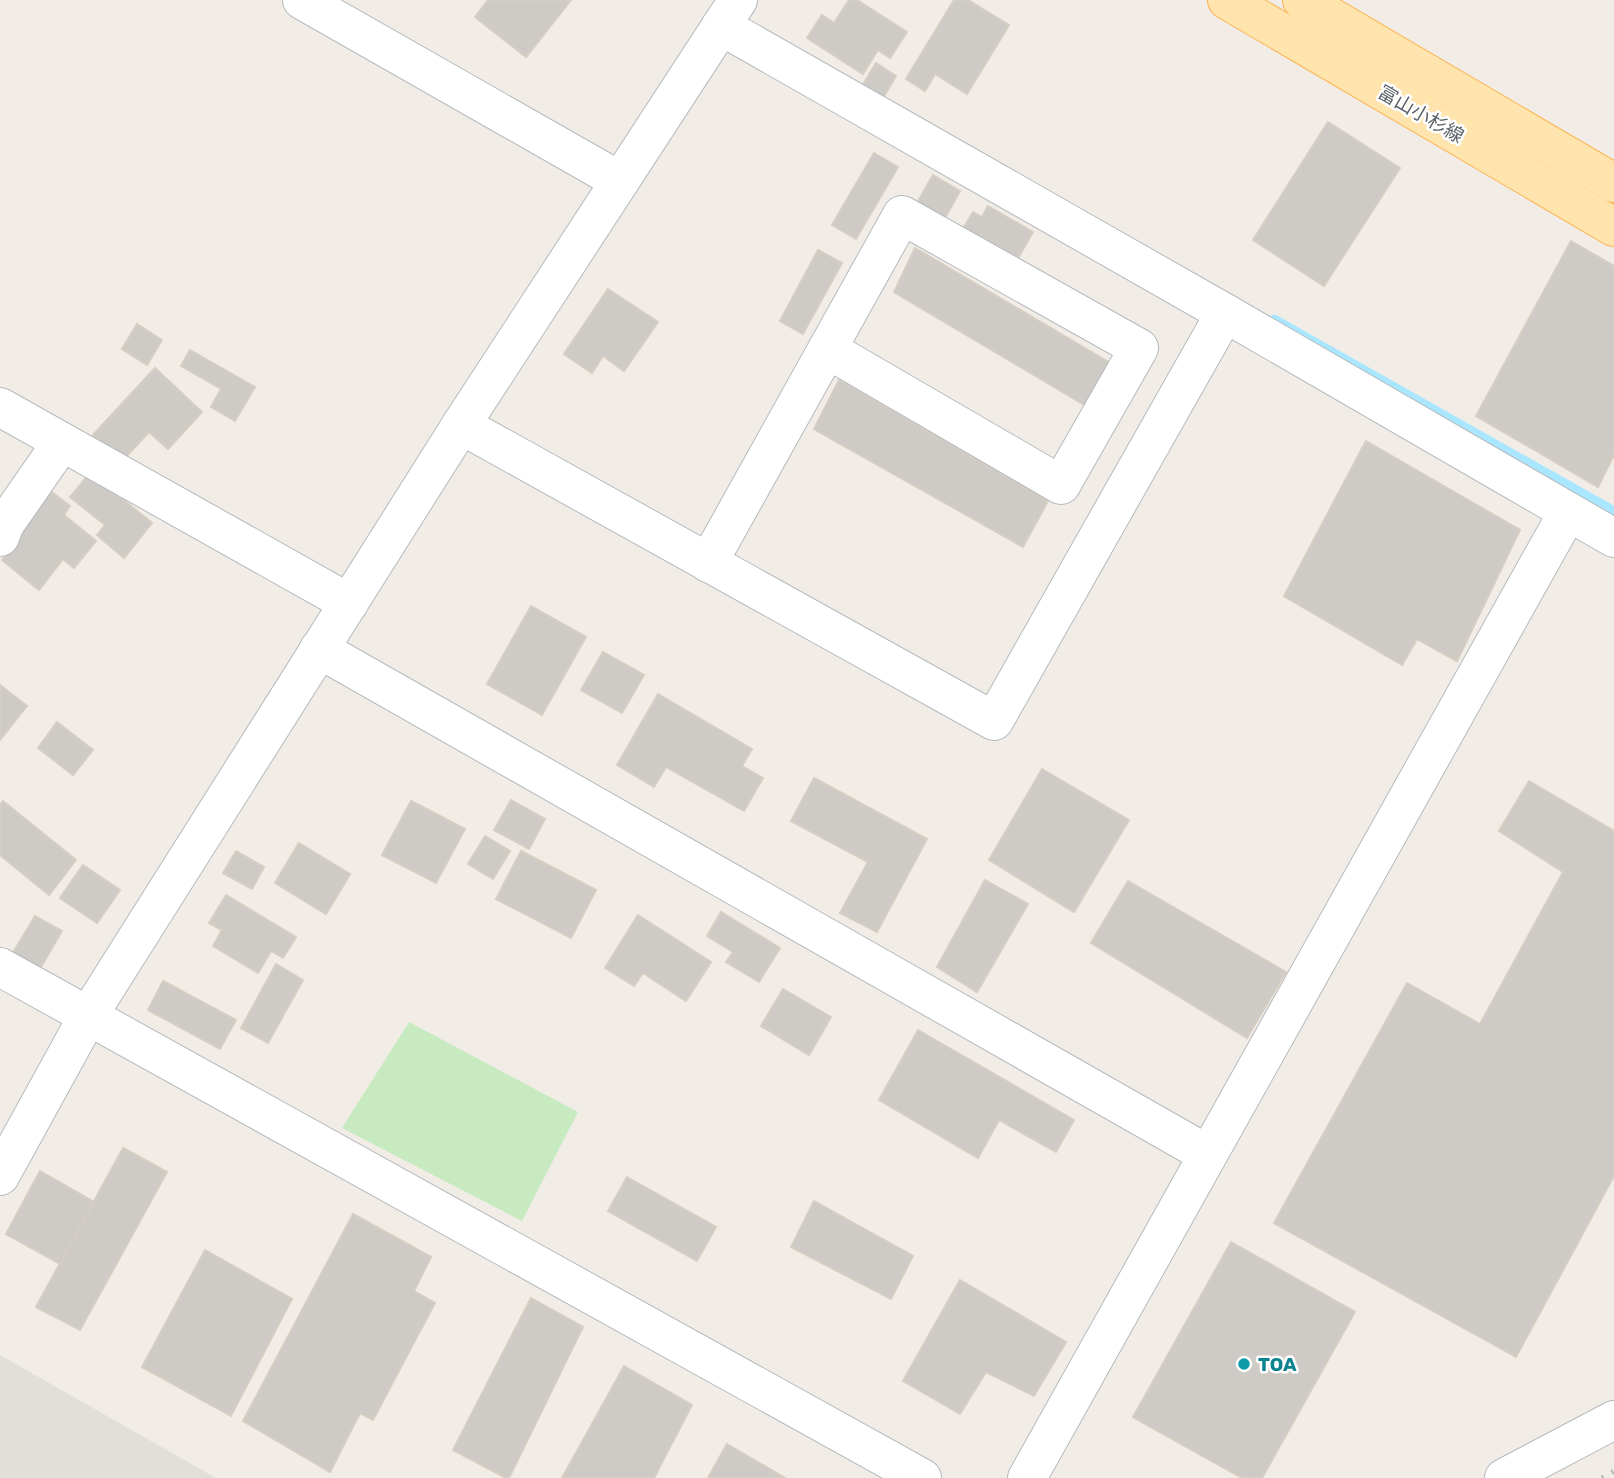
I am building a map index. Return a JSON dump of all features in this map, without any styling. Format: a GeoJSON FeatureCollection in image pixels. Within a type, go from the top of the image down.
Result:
{"type":"FeatureCollection","features":[{"type":"Feature","properties":{"kind":"main road","name":"富山小杉線"},"geometry":{"type":"LineString","coordinates":[[1227,0],[1614,227]]}},
{"type":"Feature","properties":{"kind":"main road","name":"富山小杉線"},"geometry":{"type":"LineString","coordinates":[[1302,0],[1614,183]]}},
{"type":"Feature","properties":{"kind":"street"},"geometry":{"type":"LineString","coordinates":[[302,0],[620,181]]}},
{"type":"Feature","properties":{"kind":"street"},"geometry":{"type":"LineString","coordinates":[[0,1176],[88,1016],[318,649],[730,13],[1226,313],[1614,538]]}},
{"type":"Feature","properties":{"kind":"street"},"geometry":{"type":"LineString","coordinates":[[708,563],[827,349],[902,215],[1139,348],[1061,485],[827,349]]}},
{"type":"Feature","properties":{"kind":"street"},"geometry":{"type":"LineString","coordinates":[[461,425],[994,722],[1226,313]]}},
{"type":"Feature","properties":{"kind":"street"},"geometry":{"type":"LineString","coordinates":[[0,407],[349,603]]}},
{"type":"Feature","properties":{"kind":"street"},"geometry":{"type":"LineString","coordinates":[[0,537],[5,524],[62,442]]}},
{"type":"Feature","properties":{"kind":"street"},"geometry":{"type":"LineString","coordinates":[[1027,1478],[1567,512]]}},
{"type":"Feature","properties":{"kind":"street"},"geometry":{"type":"LineString","coordinates":[[318,649],[1207,1154]]}},
{"type":"Feature","properties":{"kind":"street"},"geometry":{"type":"LineString","coordinates":[[0,967],[922,1478]]}},
{"type":"Feature","properties":{"kind":"street"},"geometry":{"type":"LineString","coordinates":[[1504,1478],[1614,1420]]}},
{"type":"Feature","properties":{"kind":"shaded area"},"geometry":{"type":"Polygon","coordinates":[[[0,1355],[216,1478],[0,1478],[0,1355]]]}},
{"type":"Feature","properties":{"kind":"green space"},"geometry":{"type":"Polygon","coordinates":[[[409,1022],[578,1112],[522,1221],[342,1128],[409,1022]]]}},
{"type":"Feature","properties":{"kind":"building"},"geometry":{"type":"Polygon","coordinates":[[[488,0],[571,0],[526,57],[475,17],[488,0]]]}},
{"type":"Feature","properties":{"kind":"building"},"geometry":{"type":"Polygon","coordinates":[[[849,0],[857,0],[907,32],[890,58],[878,50],[863,74],[807,38],[822,15],[834,23],[849,0]]]}},
{"type":"Feature","properties":{"kind":"building"},"geometry":{"type":"Polygon","coordinates":[[[954,0],[968,0],[1009,25],[967,94],[935,74],[925,91],[906,79],[954,0]]]}},
{"type":"Feature","properties":{"kind":"building"},"geometry":{"type":"Polygon","coordinates":[[[876,63],[896,76],[881,101],[861,88],[876,63]]]}},
{"type":"Feature","properties":{"kind":"building"},"geometry":{"type":"Polygon","coordinates":[[[1328,122],[1400,168],[1324,286],[1253,240],[1328,122]]]}},
{"type":"Feature","properties":{"kind":"building"},"geometry":{"type":"Polygon","coordinates":[[[874,153],[898,167],[856,239],[832,225],[874,153]]]}},
{"type":"Feature","properties":{"kind":"building"},"geometry":{"type":"Polygon","coordinates":[[[933,175],[960,191],[945,218],[917,203],[933,175]]]}},
{"type":"Feature","properties":{"kind":"building"},"geometry":{"type":"Polygon","coordinates":[[[988,206],[1033,232],[1018,258],[964,227],[973,212],[982,217],[988,206]]]}},
{"type":"Feature","properties":{"kind":"building"},"geometry":{"type":"Polygon","coordinates":[[[1571,241],[1614,266],[1614,455],[1598,487],[1476,416],[1571,241]]]}},
{"type":"Feature","properties":{"kind":"building"},"geometry":{"type":"Polygon","coordinates":[[[915,248],[1117,367],[1091,409],[894,292],[915,248]]]}},
{"type":"Feature","properties":{"kind":"building"},"geometry":{"type":"Polygon","coordinates":[[[818,250],[842,263],[803,334],[780,321],[818,250]]]}},
{"type":"Feature","properties":{"kind":"building"},"geometry":{"type":"Polygon","coordinates":[[[608,289],[658,322],[624,371],[603,356],[592,373],[564,354],[608,289]]]}},
{"type":"Feature","properties":{"kind":"building"},"geometry":{"type":"Polygon","coordinates":[[[137,324],[162,340],[147,365],[122,349],[137,324]]]}},
{"type":"Feature","properties":{"kind":"building"},"geometry":{"type":"Polygon","coordinates":[[[190,350],[255,387],[235,421],[211,407],[221,389],[181,366],[190,350]]]}},
{"type":"Feature","properties":{"kind":"building"},"geometry":{"type":"Polygon","coordinates":[[[155,368],[202,412],[168,449],[149,432],[122,461],[93,435],[155,368]]]}},
{"type":"Feature","properties":{"kind":"building"},"geometry":{"type":"Polygon","coordinates":[[[839,380],[1048,501],[1023,547],[814,429],[839,380]]]}},
{"type":"Feature","properties":{"kind":"building"},"geometry":{"type":"Polygon","coordinates":[[[1366,441],[1520,530],[1457,661],[1417,639],[1402,665],[1284,596],[1366,441]]]}},
{"type":"Feature","properties":{"kind":"building"},"geometry":{"type":"Polygon","coordinates":[[[90,473],[152,523],[124,558],[97,535],[105,525],[70,497],[90,473]]]}},
{"type":"Feature","properties":{"kind":"building"},"geometry":{"type":"Polygon","coordinates":[[[48,489],[70,506],[64,515],[96,541],[74,568],[63,559],[39,590],[2,560],[17,541],[48,489]]]}},
{"type":"Feature","properties":{"kind":"building"},"geometry":{"type":"Polygon","coordinates":[[[531,606],[586,637],[542,715],[487,684],[531,606]]]}},
{"type":"Feature","properties":{"kind":"building"},"geometry":{"type":"Polygon","coordinates":[[[603,652],[644,675],[622,713],[581,690],[603,652]]]}},
{"type":"Feature","properties":{"kind":"building"},"geometry":{"type":"Polygon","coordinates":[[[0,685],[27,706],[0,740],[0,685]]]}},
{"type":"Feature","properties":{"kind":"building"},"geometry":{"type":"Polygon","coordinates":[[[658,694],[752,749],[742,766],[763,778],[744,811],[666,767],[654,787],[617,765],[658,694]]]}},
{"type":"Feature","properties":{"kind":"building"},"geometry":{"type":"Polygon","coordinates":[[[57,722],[93,750],[73,775],[38,748],[57,722]]]}},
{"type":"Feature","properties":{"kind":"building"},"geometry":{"type":"Polygon","coordinates":[[[1042,769],[1129,820],[1074,912],[989,860],[1042,769]]]}},
{"type":"Feature","properties":{"kind":"building"},"geometry":{"type":"Polygon","coordinates":[[[814,778],[927,839],[877,932],[840,913],[868,862],[791,821],[814,778]]]}},
{"type":"Feature","properties":{"kind":"building"},"geometry":{"type":"Polygon","coordinates":[[[1529,781],[1614,831],[1614,1176],[1516,1357],[1274,1223],[1407,983],[1480,1024],[1563,872],[1499,831],[1529,781]]]}},
{"type":"Feature","properties":{"kind":"building"},"geometry":{"type":"Polygon","coordinates":[[[511,800],[545,819],[529,849],[494,830],[511,800]]]}},
{"type":"Feature","properties":{"kind":"building"},"geometry":{"type":"Polygon","coordinates":[[[3,801],[76,860],[49,895],[0,855],[0,805],[3,801]]]}},
{"type":"Feature","properties":{"kind":"building"},"geometry":{"type":"Polygon","coordinates":[[[411,801],[465,829],[436,883],[382,855],[411,801]]]}},
{"type":"Feature","properties":{"kind":"building"},"geometry":{"type":"Polygon","coordinates":[[[485,836],[510,851],[493,879],[468,864],[485,836]]]}},
{"type":"Feature","properties":{"kind":"building"},"geometry":{"type":"Polygon","coordinates":[[[299,843],[350,874],[326,914],[275,883],[299,843]]]}},
{"type":"Feature","properties":{"kind":"building"},"geometry":{"type":"Polygon","coordinates":[[[236,851],[264,867],[252,889],[223,873],[236,851]]]}},
{"type":"Feature","properties":{"kind":"building"},"geometry":{"type":"Polygon","coordinates":[[[521,851],[596,890],[571,938],[496,899],[521,851]]]}},
{"type":"Feature","properties":{"kind":"building"},"geometry":{"type":"Polygon","coordinates":[[[83,865],[120,890],[97,923],[60,898],[83,865]]]}},
{"type":"Feature","properties":{"kind":"building"},"geometry":{"type":"Polygon","coordinates":[[[985,880],[1028,904],[977,992],[937,967],[985,880]]]}},
{"type":"Feature","properties":{"kind":"building"},"geometry":{"type":"Polygon","coordinates":[[[1128,881],[1286,972],[1247,1038],[1091,943],[1128,881]]]}},
{"type":"Feature","properties":{"kind":"building"},"geometry":{"type":"Polygon","coordinates":[[[226,895],[296,937],[283,958],[271,951],[258,973],[213,946],[222,930],[209,923],[226,895]]]}},
{"type":"Feature","properties":{"kind":"building"},"geometry":{"type":"Polygon","coordinates":[[[721,912],[780,948],[759,982],[726,962],[733,952],[707,936],[721,912]]]}},
{"type":"Feature","properties":{"kind":"building"},"geometry":{"type":"Polygon","coordinates":[[[638,915],[711,962],[686,1001],[643,973],[634,986],[605,968],[638,915]]]}},
{"type":"Feature","properties":{"kind":"building"},"geometry":{"type":"Polygon","coordinates":[[[35,916],[62,931],[37,974],[10,958],[35,916]]]}},
{"type":"Feature","properties":{"kind":"building"},"geometry":{"type":"Polygon","coordinates":[[[276,964],[303,980],[268,1043],[241,1028],[276,964]]]}},
{"type":"Feature","properties":{"kind":"building"},"geometry":{"type":"Polygon","coordinates":[[[163,981],[236,1020],[220,1049],[148,1010],[163,981]]]}},
{"type":"Feature","properties":{"kind":"building"},"geometry":{"type":"Polygon","coordinates":[[[783,989],[831,1017],[809,1055],[761,1026],[783,989]]]}},
{"type":"Feature","properties":{"kind":"building"},"geometry":{"type":"Polygon","coordinates":[[[918,1030],[1074,1120],[1056,1152],[999,1120],[978,1158],[879,1100],[918,1030]]]}},
{"type":"Feature","properties":{"kind":"building"},"geometry":{"type":"Polygon","coordinates":[[[123,1148],[167,1172],[80,1330],[36,1307],[123,1148]]]}},
{"type":"Feature","properties":{"kind":"building"},"geometry":{"type":"Polygon","coordinates":[[[40,1171],[94,1202],[60,1264],[6,1234],[40,1171]]]}},
{"type":"Feature","properties":{"kind":"building"},"geometry":{"type":"Polygon","coordinates":[[[627,1177],[716,1227],[697,1261],[608,1211],[627,1177]]]}},
{"type":"Feature","properties":{"kind":"building"},"geometry":{"type":"Polygon","coordinates":[[[814,1201],[913,1256],[891,1299],[791,1247],[814,1201]]]}},
{"type":"Feature","properties":{"kind":"building"},"geometry":{"type":"Polygon","coordinates":[[[353,1214],[431,1257],[414,1291],[435,1303],[373,1420],[360,1413],[330,1472],[243,1421],[353,1214]]]}},
{"type":"Feature","properties":{"kind":"building","name":"TOA"},"geometry":{"type":"Polygon","coordinates":[[[1231,1242],[1355,1312],[1262,1478],[1242,1478],[1133,1417],[1231,1242]]]}},
{"type":"Feature","properties":{"kind":"building"},"geometry":{"type":"Polygon","coordinates":[[[205,1250],[292,1299],[231,1416],[142,1367],[205,1250]]]}},
{"type":"Feature","properties":{"kind":"building"},"geometry":{"type":"Polygon","coordinates":[[[960,1280],[1066,1342],[1034,1396],[986,1372],[960,1414],[903,1381],[960,1280]]]}},
{"type":"Feature","properties":{"kind":"building"},"geometry":{"type":"Polygon","coordinates":[[[531,1298],[583,1327],[509,1478],[506,1478],[453,1450],[531,1298]]]}},
{"type":"Feature","properties":{"kind":"building"},"geometry":{"type":"Polygon","coordinates":[[[624,1366],[692,1405],[654,1478],[562,1478],[624,1366]]]}},
{"type":"Feature","properties":{"kind":"building"},"geometry":{"type":"Polygon","coordinates":[[[727,1444],[785,1478],[708,1478],[727,1444]]]}},
{"type":"Feature","properties":{"kind":"waterway"},"geometry":{"type":"LineString","coordinates":[[1274,319],[1614,511]]}},
{"type":"Feature","properties":{"kind":"railway"},"geometry":{"type":"LineString","coordinates":[[1602,1478],[1614,1471]]}},
{"type":"Feature","properties":{"kind":"place","name":"TOA"},"geometry":{"type":"Point","coordinates":[1244,1364]}}]}
